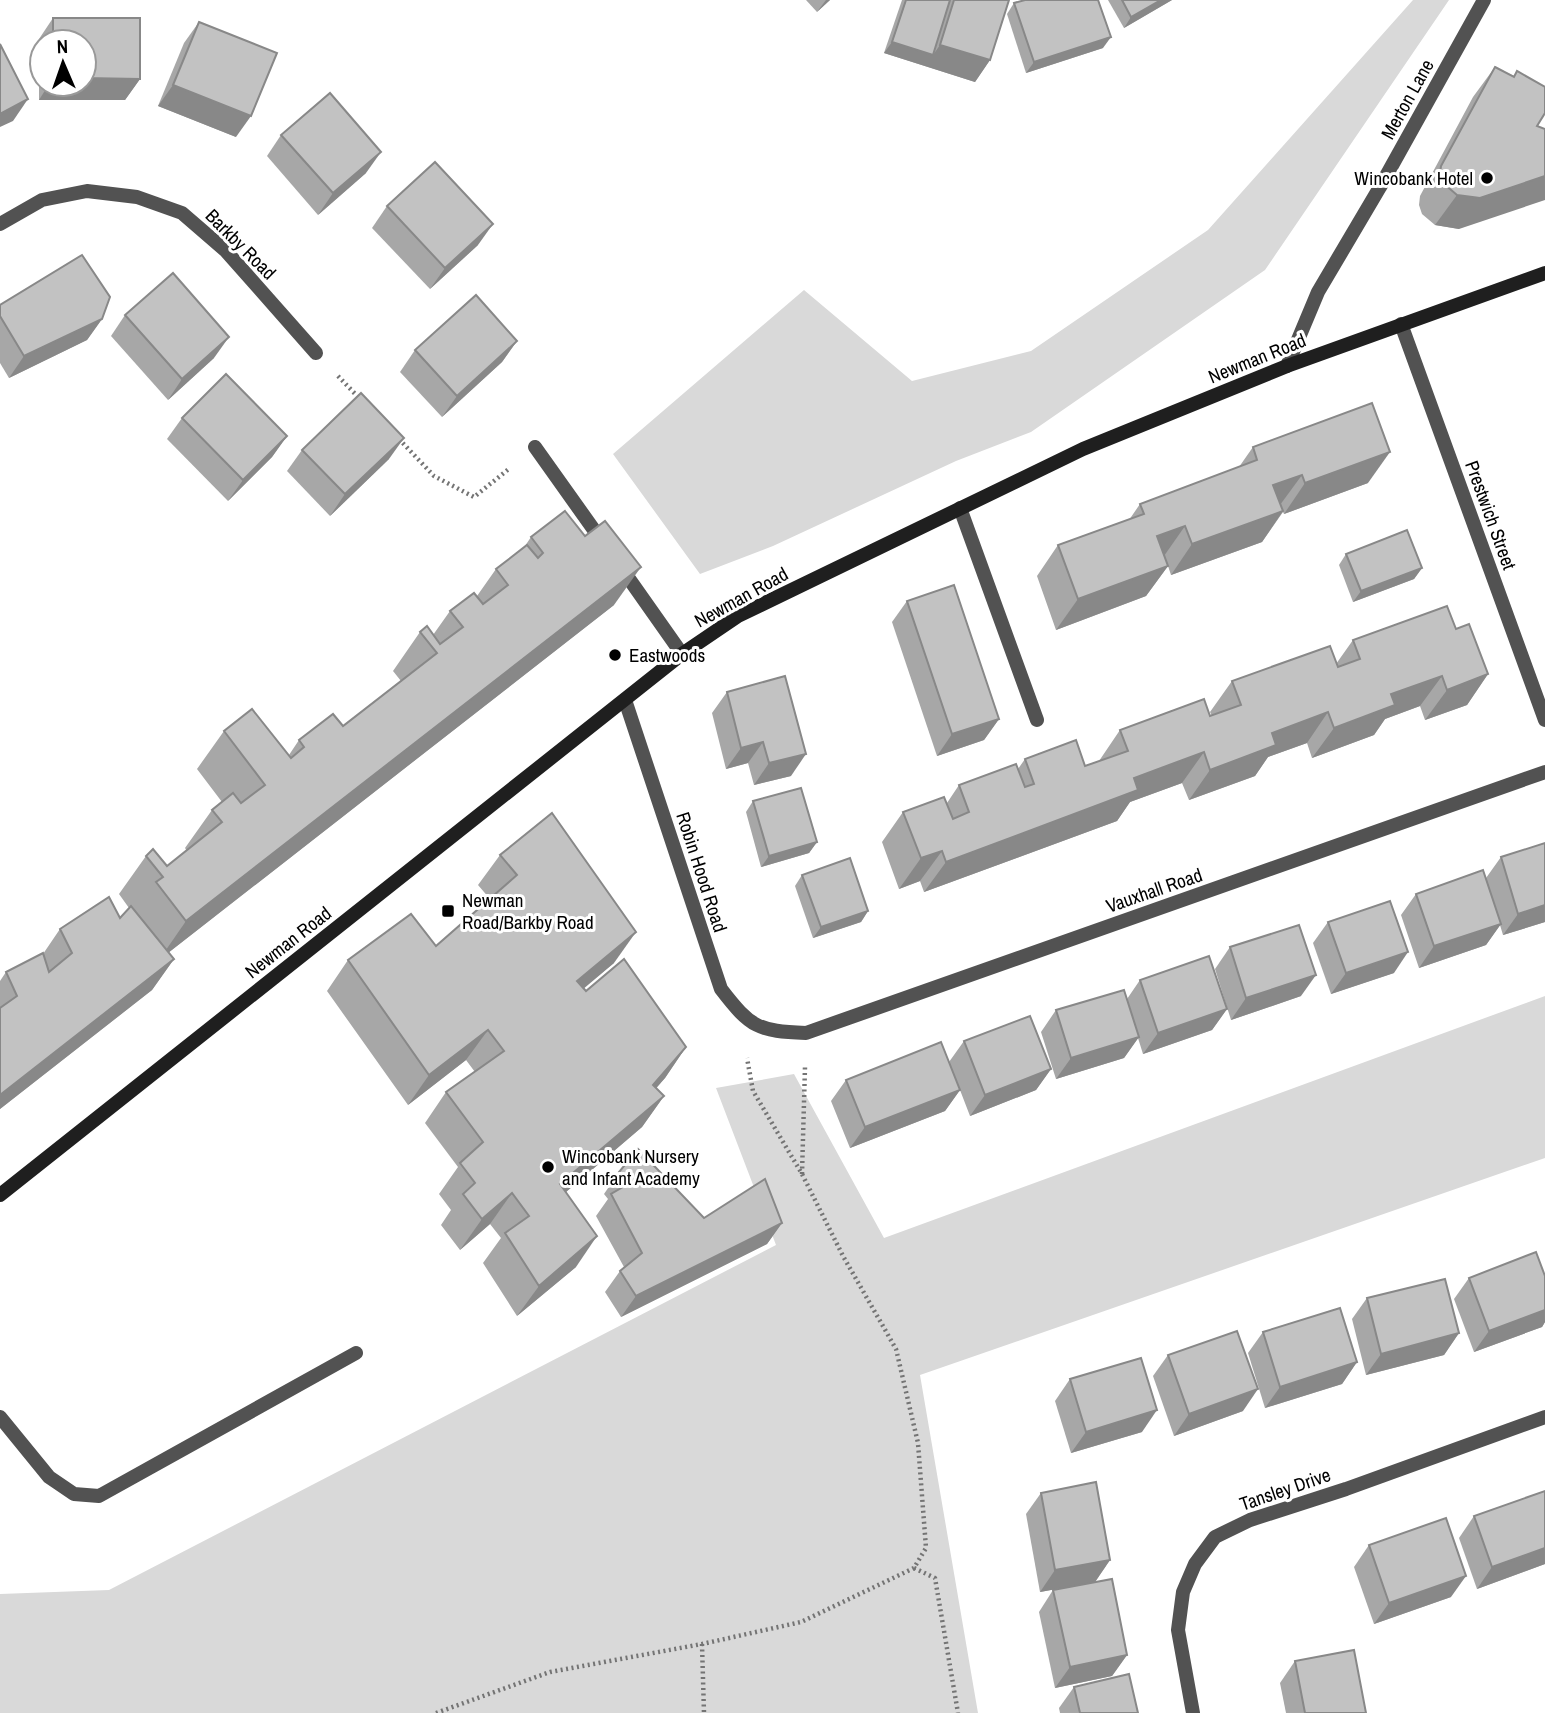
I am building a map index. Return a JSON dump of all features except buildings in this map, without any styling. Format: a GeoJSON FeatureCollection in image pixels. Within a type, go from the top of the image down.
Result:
{"type":"FeatureCollection","features":[{"type":"Feature","properties":{"kind":"street","name":"Merton Lane"},"geometry":{"type":"LineString","coordinates":[[1287,366],[1318,292],[1484,0]]}},
{"type":"Feature","properties":{"kind":"street","name":"Barkby Road"},"geometry":{"type":"LineString","coordinates":[[0,224],[42,200],[87,191],[137,197],[182,213],[226,251],[316,353]]}},
{"type":"Feature","properties":{"kind":"street","name":"Newman Road"},"geometry":{"type":"LineString","coordinates":[[0,1195],[682,654],[738,616],[1083,449],[1287,366],[1545,273]]}},
{"type":"Feature","properties":{"kind":"street","name":"Prestwich Street"},"geometry":{"type":"LineString","coordinates":[[1401,324],[1545,720]]}},
{"type":"Feature","properties":{"kind":"street"},"geometry":{"type":"LineString","coordinates":[[535,447],[682,654]]}},
{"type":"Feature","properties":{"kind":"street"},"geometry":{"type":"LineString","coordinates":[[960,508],[1037,720]]}},
{"type":"Feature","properties":{"kind":"street","name":"Robin Hood Road"},"geometry":{"type":"LineString","coordinates":[[625,700],[722,989],[739,1012],[755,1026],[774,1031]]}},
{"type":"Feature","properties":{"kind":"street","name":"Vauxhall Road"},"geometry":{"type":"LineString","coordinates":[[774,1031],[806,1033],[1545,772]]}},
{"type":"Feature","properties":{"kind":"street"},"geometry":{"type":"LineString","coordinates":[[0,1417],[49,1477],[74,1494],[99,1496],[356,1353]]}},
{"type":"Feature","properties":{"kind":"street","name":"Tansley Drive"},"geometry":{"type":"LineString","coordinates":[[1193,1713],[1178,1630],[1184,1592],[1191,1573],[1215,1536],[1250,1520],[1545,1418]]}},
{"type":"Feature","properties":{"kind":"path"},"geometry":{"type":"LineString","coordinates":[[316,353],[370,410]]}},
{"type":"Feature","properties":{"kind":"path"},"geometry":{"type":"LineString","coordinates":[[398,438],[434,476],[474,497],[535,447]]}},
{"type":"Feature","properties":{"kind":"path"},"geometry":{"type":"LineString","coordinates":[[436,1713],[550,1672],[702,1644],[801,1622],[914,1568],[926,1548],[918,1443],[896,1349],[843,1256],[802,1174],[753,1091],[739,1012]]}},
{"type":"Feature","properties":{"kind":"path"},"geometry":{"type":"LineString","coordinates":[[802,1174],[806,1033]]}},
{"type":"Feature","properties":{"kind":"path"},"geometry":{"type":"LineString","coordinates":[[914,1568],[934,1578],[958,1713]]}},
{"type":"Feature","properties":{"kind":"path"},"geometry":{"type":"LineString","coordinates":[[702,1644],[704,1713]]}},
{"type":"Feature","properties":{"kind":"shaded area"},"geometry":{"type":"Polygon","coordinates":[[[1413,0],[1449,0],[1265,270],[1031,432],[956,461],[773,546],[700,574],[613,454],[804,290],[912,381],[1031,351],[1208,230],[1413,0]]]}},
{"type":"Feature","properties":{"kind":"shaded area"},"geometry":{"type":"Polygon","coordinates":[[[1545,996],[1545,1158],[920,1375],[978,1713],[0,1713],[0,1594],[109,1590],[776,1245],[716,1088],[794,1074],[884,1238],[1545,996]]]}},
{"type":"Feature","properties":{"kind":"place","name":"Wincobank Hotel"},"geometry":{"type":"Point","coordinates":[1487,178]}},
{"type":"Feature","properties":{"kind":"place","name":"Eastwoods"},"geometry":{"type":"Point","coordinates":[615,655]}},
{"type":"Feature","properties":{"kind":"place","name":"Newman Road/Barkby Road"},"geometry":{"type":"Point","coordinates":[448,911]}},
{"type":"Feature","properties":{"kind":"place","name":"Wincobank Nursery and Infant Academy"},"geometry":{"type":"Point","coordinates":[548,1167]}}]}
